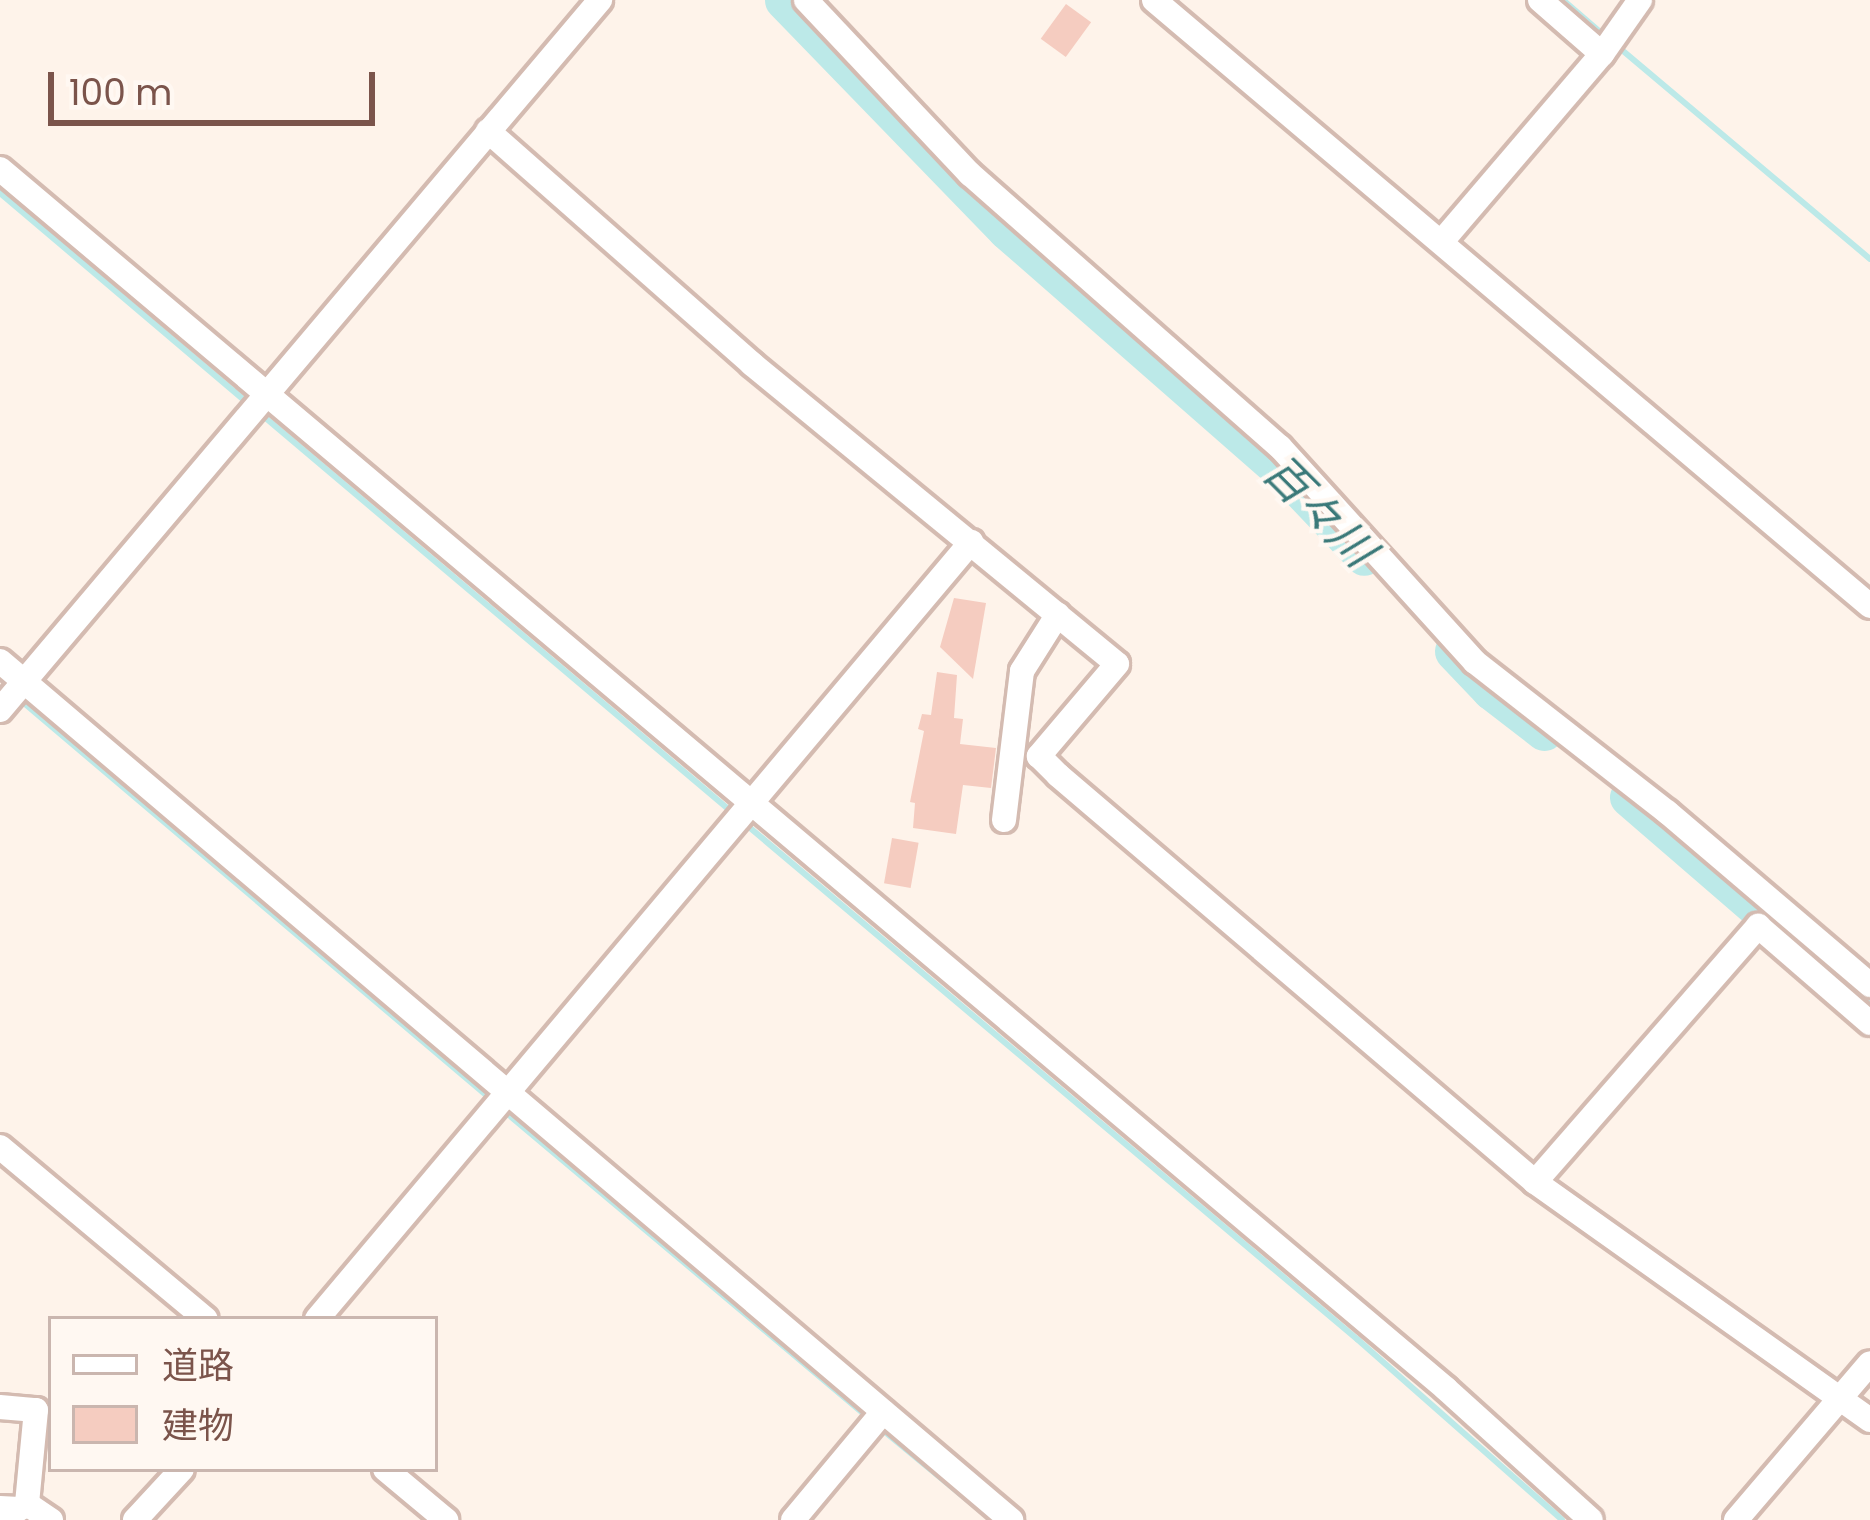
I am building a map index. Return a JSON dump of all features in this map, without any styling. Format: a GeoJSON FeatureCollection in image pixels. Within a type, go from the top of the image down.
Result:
{"type":"FeatureCollection","features":[{"type":"Feature","properties":{"kind":"street"},"geometry":{"type":"LineString","coordinates":[[13,695],[600,0]]}},
{"type":"Feature","properties":{"kind":"street"},"geometry":{"type":"LineString","coordinates":[[806,0],[970,174],[1280,447],[1475,662],[1667,812],[1870,985]]}},
{"type":"Feature","properties":{"kind":"street"},"geometry":{"type":"LineString","coordinates":[[1154,0],[1870,606]]}},
{"type":"Feature","properties":{"kind":"street"},"geometry":{"type":"LineString","coordinates":[[1540,0],[1602,54]]}},
{"type":"Feature","properties":{"kind":"street"},"geometry":{"type":"LineString","coordinates":[[1443,240],[1602,54],[1640,0]]}},
{"type":"Feature","properties":{"kind":"street"},"geometry":{"type":"LineString","coordinates":[[488,131],[752,364],[1117,664],[1039,756]]}},
{"type":"Feature","properties":{"kind":"street"},"geometry":{"type":"LineString","coordinates":[[0,169],[258,404],[743,815],[1416,1364],[1591,1520]]}},
{"type":"Feature","properties":{"kind":"street"},"geometry":{"type":"LineString","coordinates":[[320,1316],[971,542]]}},
{"type":"Feature","properties":{"kind":"street"},"geometry":{"type":"LineString","coordinates":[[1004,820],[1022,671],[1058,614]]}},
{"type":"Feature","properties":{"kind":"street"},"geometry":{"type":"LineString","coordinates":[[0,661],[13,695],[878,1420],[1011,1520]]}},
{"type":"Feature","properties":{"kind":"street"},"geometry":{"type":"LineString","coordinates":[[1013,745],[1039,756],[1535,1182],[1870,1420]]}},
{"type":"Feature","properties":{"kind":"street"},"geometry":{"type":"LineString","coordinates":[[1535,1182],[1758,926],[1870,1023]]}},
{"type":"Feature","properties":{"kind":"street"},"geometry":{"type":"LineString","coordinates":[[0,1148],[202,1316]]}},
{"type":"Feature","properties":{"kind":"street"},"geometry":{"type":"LineString","coordinates":[[1736,1520],[1870,1363]]}},
{"type":"Feature","properties":{"kind":"street"},"geometry":{"type":"LineString","coordinates":[[0,1407],[36,1410],[27,1504],[19,1510],[0,1508]]}},
{"type":"Feature","properties":{"kind":"street"},"geometry":{"type":"LineString","coordinates":[[793,1520],[878,1420]]}},
{"type":"Feature","properties":{"kind":"street"},"geometry":{"type":"LineString","coordinates":[[135,1520],[179,1472]]}},
{"type":"Feature","properties":{"kind":"street"},"geometry":{"type":"LineString","coordinates":[[390,1472],[446,1520]]}},
{"type":"Feature","properties":{"kind":"street"},"geometry":{"type":"LineString","coordinates":[[27,1504],[51,1520]]}},
{"type":"Feature","properties":{"kind":"building"},"geometry":{"type":"Polygon","coordinates":[[[1066,4],[1091,22],[1066,57],[1041,39],[1066,4]]]}},
{"type":"Feature","properties":{"kind":"building"},"geometry":{"type":"Polygon","coordinates":[[[954,598],[986,603],[973,679],[940,647],[954,598]]]}},
{"type":"Feature","properties":{"kind":"building"},"geometry":{"type":"Polygon","coordinates":[[[937,672],[957,675],[954,718],[963,719],[960,744],[996,748],[991,788],[963,785],[956,834],[913,828],[915,803],[910,802],[924,731],[918,729],[922,714],[931,715],[937,672]]]}},
{"type":"Feature","properties":{"kind":"building"},"geometry":{"type":"Polygon","coordinates":[[[892,838],[919,843],[911,888],[884,883],[892,838]]]}},
{"type":"Feature","properties":{"kind":"waterway","name":"百々川"},"geometry":{"type":"LineString","coordinates":[[784,0],[1007,230],[1286,474],[1364,556]]}},
{"type":"Feature","properties":{"kind":"waterway"},"geometry":{"type":"LineString","coordinates":[[1563,0],[1606,37]]}},
{"type":"Feature","properties":{"kind":"waterway"},"geometry":{"type":"LineString","coordinates":[[1616,45],[1870,259]]}},
{"type":"Feature","properties":{"kind":"waterway"},"geometry":{"type":"LineString","coordinates":[[0,193],[252,407]]}},
{"type":"Feature","properties":{"kind":"waterway"},"geometry":{"type":"LineString","coordinates":[[262,415],[733,813]]}},
{"type":"Feature","properties":{"kind":"waterway","name":"百々川"},"geometry":{"type":"LineString","coordinates":[[1454,651],[1491,690],[1544,731]]}},
{"type":"Feature","properties":{"kind":"waterway"},"geometry":{"type":"LineString","coordinates":[[18,698],[493,1101]]}},
{"type":"Feature","properties":{"kind":"waterway","name":"百々川"},"geometry":{"type":"LineString","coordinates":[[1629,797],[1870,1005]]}},
{"type":"Feature","properties":{"kind":"waterway"},"geometry":{"type":"LineString","coordinates":[[743,822],[1357,1339],[1562,1520]]}},
{"type":"Feature","properties":{"kind":"waterway"},"geometry":{"type":"LineString","coordinates":[[503,1110],[869,1418]]}},
{"type":"Feature","properties":{"kind":"waterway"},"geometry":{"type":"LineString","coordinates":[[879,1427],[992,1520]]}}]}
